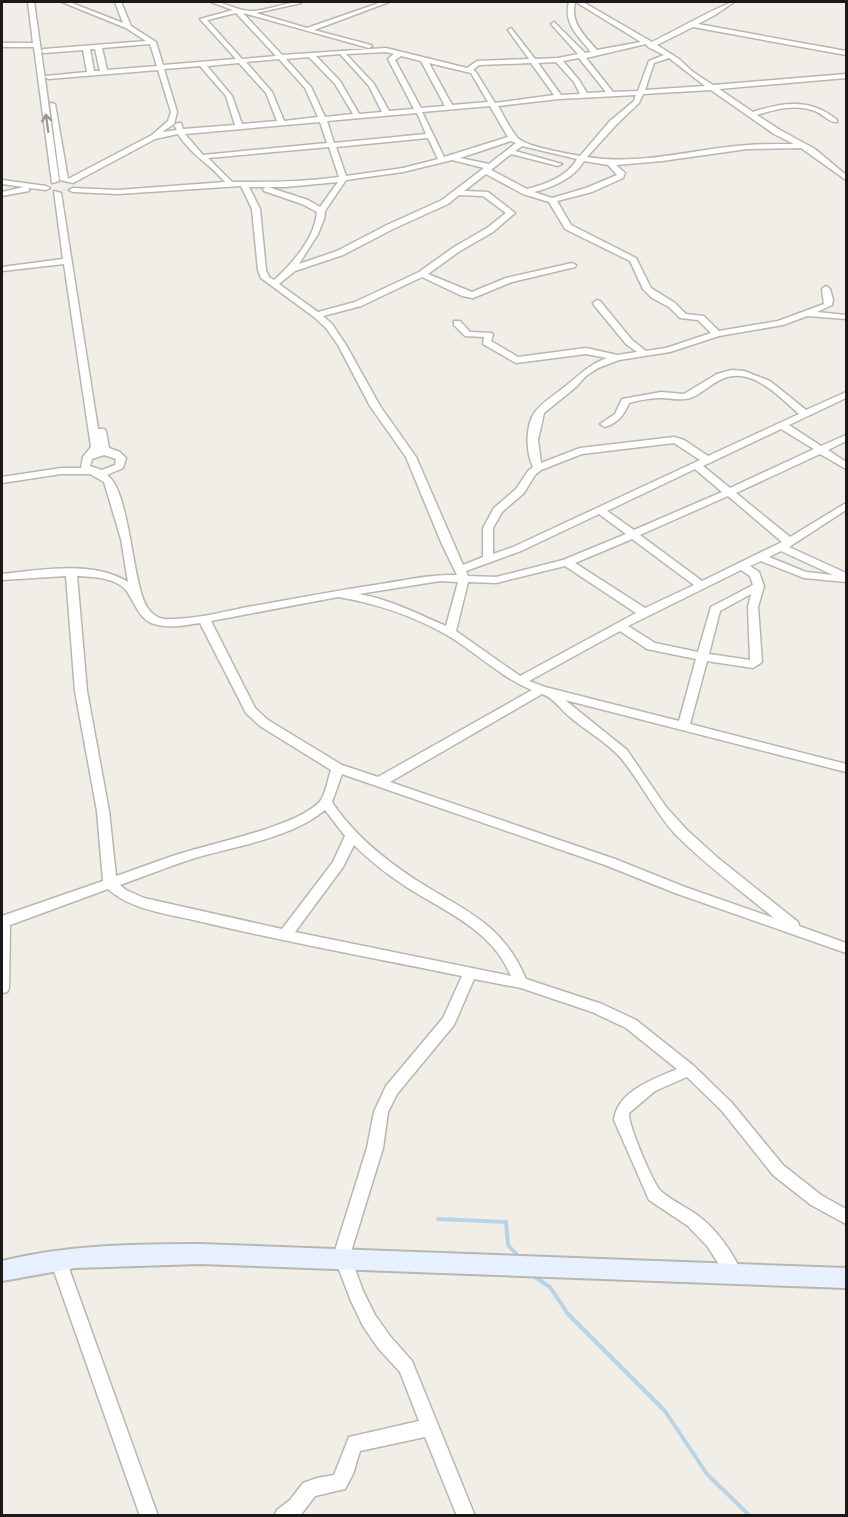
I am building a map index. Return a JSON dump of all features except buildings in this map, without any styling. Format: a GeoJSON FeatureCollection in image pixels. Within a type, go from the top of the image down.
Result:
{"type":"FeatureCollection","features":[{"type":"Feature","properties":{"kind":"street"},"geometry":{"type":"LineString","coordinates":[[30,2],[55,181]]}},
{"type":"Feature","properties":{"kind":"street"},"geometry":{"type":"LineString","coordinates":[[37,2],[67,187],[104,445],[107,452],[121,458],[122,462],[108,480]]}},
{"type":"Feature","properties":{"kind":"street"},"geometry":{"type":"LineString","coordinates":[[65,2],[128,27],[153,42],[181,133],[190,148],[231,184]]}},
{"type":"Feature","properties":{"kind":"street"},"geometry":{"type":"LineString","coordinates":[[118,2],[128,27]]}},
{"type":"Feature","properties":{"kind":"street"},"geometry":{"type":"LineString","coordinates":[[214,2],[308,30],[470,70],[474,72],[512,138],[521,143],[581,159],[610,163],[662,159],[747,147],[803,146]]}},
{"type":"Feature","properties":{"kind":"street"},"geometry":{"type":"LineString","coordinates":[[242,2],[237,10],[204,19],[270,92],[281,123]]}},
{"type":"Feature","properties":{"kind":"street"},"geometry":{"type":"LineString","coordinates":[[248,13],[299,2]]}},
{"type":"Feature","properties":{"kind":"street"},"geometry":{"type":"LineString","coordinates":[[308,30],[357,8],[386,2]]}},
{"type":"Feature","properties":{"kind":"street"},"geometry":{"type":"LineString","coordinates":[[572,2],[568,12],[570,21],[596,54]]}},
{"type":"Feature","properties":{"kind":"street"},"geometry":{"type":"LineString","coordinates":[[579,2],[668,56],[777,132],[803,146],[846,178]]}},
{"type":"Feature","properties":{"kind":"street"},"geometry":{"type":"LineString","coordinates":[[470,70],[477,63],[558,60],[647,44],[693,25],[731,2]]}},
{"type":"Feature","properties":{"kind":"street"},"geometry":{"type":"LineString","coordinates":[[237,10],[308,87],[324,121],[343,179]]}},
{"type":"Feature","properties":{"kind":"street"},"geometry":{"type":"LineString","coordinates":[[554,24],[611,94]]}},
{"type":"Feature","properties":{"kind":"street"},"geometry":{"type":"LineString","coordinates":[[693,25],[846,53]]}},
{"type":"Feature","properties":{"kind":"street"},"geometry":{"type":"LineString","coordinates":[[511,30],[559,97]]}},
{"type":"Feature","properties":{"kind":"street"},"geometry":{"type":"LineString","coordinates":[[2,44],[34,35]]}},
{"type":"Feature","properties":{"kind":"street"},"geometry":{"type":"LineString","coordinates":[[44,51],[153,42]]}},
{"type":"Feature","properties":{"kind":"street"},"geometry":{"type":"LineString","coordinates":[[2,44],[35,45]]}},
{"type":"Feature","properties":{"kind":"street"},"geometry":{"type":"LineString","coordinates":[[98,46],[104,72]]}},
{"type":"Feature","properties":{"kind":"street"},"geometry":{"type":"LineString","coordinates":[[86,47],[91,73]]}},
{"type":"Feature","properties":{"kind":"street"},"geometry":{"type":"LineString","coordinates":[[370,50],[394,69]]}},
{"type":"Feature","properties":{"kind":"street"},"geometry":{"type":"LineString","coordinates":[[48,77],[310,54],[386,50]]}},
{"type":"Feature","properties":{"kind":"street"},"geometry":{"type":"LineString","coordinates":[[340,52],[372,85],[387,114]]}},
{"type":"Feature","properties":{"kind":"street"},"geometry":{"type":"LineString","coordinates":[[401,53],[391,60],[394,69],[419,112],[442,160]]}},
{"type":"Feature","properties":{"kind":"street"},"geometry":{"type":"LineString","coordinates":[[310,54],[334,76],[348,95],[357,116]]}},
{"type":"Feature","properties":{"kind":"street"},"geometry":{"type":"LineString","coordinates":[[526,192],[544,187],[572,172],[613,123],[637,102],[651,62],[668,56]]}},
{"type":"Feature","properties":{"kind":"street"},"geometry":{"type":"LineString","coordinates":[[423,58],[450,108]]}},
{"type":"Feature","properties":{"kind":"street"},"geometry":{"type":"LineString","coordinates":[[558,60],[577,81],[585,96]]}},
{"type":"Feature","properties":{"kind":"street"},"geometry":{"type":"LineString","coordinates":[[202,64],[229,96],[239,127]]}},
{"type":"Feature","properties":{"kind":"street"},"geometry":{"type":"LineString","coordinates":[[152,136],[403,114],[559,97],[640,93],[846,76]]}},
{"type":"Feature","properties":{"kind":"street"},"geometry":{"type":"LineString","coordinates":[[754,114],[775,106],[798,105],[820,109],[835,121]]}},
{"type":"Feature","properties":{"kind":"street"},"geometry":{"type":"LineString","coordinates":[[433,111],[464,108]]}},
{"type":"Feature","properties":{"kind":"street"},"geometry":{"type":"LineString","coordinates":[[67,187],[152,136],[171,122],[174,112]]}},
{"type":"Feature","properties":{"kind":"street"},"geometry":{"type":"LineString","coordinates":[[334,120],[357,116],[403,114]]}},
{"type":"Feature","properties":{"kind":"street"},"geometry":{"type":"LineString","coordinates":[[266,126],[294,123]]}},
{"type":"Feature","properties":{"kind":"street"},"geometry":{"type":"LineString","coordinates":[[222,130],[251,127]]}},
{"type":"Feature","properties":{"kind":"street"},"geometry":{"type":"LineString","coordinates":[[67,187],[152,140],[181,133]]}},
{"type":"Feature","properties":{"kind":"street"},"geometry":{"type":"LineString","coordinates":[[200,157],[430,136]]}},
{"type":"Feature","properties":{"kind":"street"},"geometry":{"type":"LineString","coordinates":[[2,182],[33,188],[67,187],[118,192],[231,184],[257,186],[343,179],[403,170],[451,158],[512,138]]}},
{"type":"Feature","properties":{"kind":"street"},"geometry":{"type":"LineString","coordinates":[[274,284],[292,269],[340,254],[390,227],[446,202],[521,143]]}},
{"type":"Feature","properties":{"kind":"street"},"geometry":{"type":"LineString","coordinates":[[510,152],[558,164]]}},
{"type":"Feature","properties":{"kind":"street"},"geometry":{"type":"LineString","coordinates":[[451,158],[489,169],[526,192],[552,200],[589,189],[620,176],[621,173],[610,163]]}},
{"type":"Feature","properties":{"kind":"street"},"geometry":{"type":"LineString","coordinates":[[292,269],[297,256],[310,242],[321,219],[321,211],[343,179]]}},
{"type":"Feature","properties":{"kind":"street"},"geometry":{"type":"LineString","coordinates":[[55,181],[67,187]]}},
{"type":"Feature","properties":{"kind":"street"},"geometry":{"type":"LineString","coordinates":[[46,188],[55,181]]}},
{"type":"Feature","properties":{"kind":"street"},"geometry":{"type":"LineString","coordinates":[[244,185],[256,208],[262,270],[265,278],[329,326],[375,406],[411,457],[446,542],[462,573],[450,632]]}},
{"type":"Feature","properties":{"kind":"street"},"geometry":{"type":"LineString","coordinates":[[257,186],[305,202],[321,211]]}},
{"type":"Feature","properties":{"kind":"street"},"geometry":{"type":"LineString","coordinates":[[67,187],[67,261],[96,447],[84,464],[108,480],[126,539],[137,599]]}},
{"type":"Feature","properties":{"kind":"street"},"geometry":{"type":"LineString","coordinates":[[2,194],[33,188]]}},
{"type":"Feature","properties":{"kind":"street"},"geometry":{"type":"LineString","coordinates":[[317,315],[358,304],[422,274],[457,249],[490,230],[511,213],[485,194],[459,193]]}},
{"type":"Feature","properties":{"kind":"street"},"geometry":{"type":"LineString","coordinates":[[552,200],[568,227],[633,260],[647,289],[655,296],[672,304],[683,316],[700,318],[717,333]]}},
{"type":"Feature","properties":{"kind":"street"},"geometry":{"type":"LineString","coordinates":[[2,269],[67,261]]}},
{"type":"Feature","properties":{"kind":"street"},"geometry":{"type":"LineString","coordinates":[[422,274],[465,294],[473,295],[509,280],[572,265]]}},
{"type":"Feature","properties":{"kind":"street"},"geometry":{"type":"LineString","coordinates":[[538,468],[533,451],[540,412],[595,366],[617,358],[667,350],[717,333],[780,323],[828,305],[826,289]]}},
{"type":"Feature","properties":{"kind":"street"},"geometry":{"type":"LineString","coordinates":[[597,303],[629,342],[645,354]]}},
{"type":"Feature","properties":{"kind":"street"},"geometry":{"type":"LineString","coordinates":[[806,314],[846,317]]}},
{"type":"Feature","properties":{"kind":"street"},"geometry":{"type":"LineString","coordinates":[[457,323],[468,334],[489,335],[486,342],[516,360],[586,351],[617,358]]}},
{"type":"Feature","properties":{"kind":"street"},"geometry":{"type":"LineString","coordinates":[[605,424],[615,420],[622,413],[624,401],[663,395],[679,398],[688,396],[728,374],[753,375],[768,382],[804,414]]}},
{"type":"Feature","properties":{"kind":"street"},"geometry":{"type":"LineString","coordinates":[[2,577],[71,572],[115,578],[128,586],[146,614],[156,621],[169,623],[204,619],[462,573],[846,395]]}},
{"type":"Feature","properties":{"kind":"street"},"geometry":{"type":"LineString","coordinates":[[782,425],[846,466]]}},
{"type":"Feature","properties":{"kind":"street"},"geometry":{"type":"LineString","coordinates":[[462,573],[496,579],[567,562],[846,438]]}},
{"type":"Feature","properties":{"kind":"street"},"geometry":{"type":"LineString","coordinates":[[488,559],[488,528],[498,510],[520,491],[531,474],[538,468],[580,451],[674,440],[706,460]]}},
{"type":"Feature","properties":{"kind":"street"},"geometry":{"type":"LineString","coordinates":[[2,472],[66,464],[111,452]]}},
{"type":"Feature","properties":{"kind":"street"},"geometry":{"type":"LineString","coordinates":[[696,465],[730,491],[785,544],[846,578]]}},
{"type":"Feature","properties":{"kind":"street"},"geometry":{"type":"LineString","coordinates":[[2,480],[61,471],[114,470]]}},
{"type":"Feature","properties":{"kind":"street"},"geometry":{"type":"LineString","coordinates":[[520,681],[644,613],[761,557],[846,506]]}},
{"type":"Feature","properties":{"kind":"street"},"geometry":{"type":"LineString","coordinates":[[600,510],[701,585]]}},
{"type":"Feature","properties":{"kind":"street"},"geometry":{"type":"LineString","coordinates":[[761,557],[804,575],[846,578]]}},
{"type":"Feature","properties":{"kind":"street"},"geometry":{"type":"LineString","coordinates":[[567,562],[644,613]]}},
{"type":"Feature","properties":{"kind":"street"},"geometry":{"type":"LineString","coordinates":[[620,626],[651,646],[700,657],[749,664],[756,662],[753,608],[759,586],[756,574],[742,566]]}},
{"type":"Feature","properties":{"kind":"street"},"geometry":{"type":"LineString","coordinates":[[71,572],[81,691],[103,811],[110,883],[121,893],[141,902],[285,935],[520,983],[597,1008],[632,1024],[689,1070],[727,1107],[778,1170],[816,1200],[846,1217]]}},
{"type":"Feature","properties":{"kind":"street"},"geometry":{"type":"LineString","coordinates":[[684,725],[700,657],[715,609],[759,586]]}},
{"type":"Feature","properties":{"kind":"street"},"geometry":{"type":"LineString","coordinates":[[338,594],[368,599],[450,632],[520,681],[547,692],[846,768]]}},
{"type":"Feature","properties":{"kind":"street"},"geometry":{"type":"LineString","coordinates":[[204,619],[250,710],[264,723],[338,768],[846,948]]}},
{"type":"Feature","properties":{"kind":"street"},"geometry":{"type":"LineString","coordinates":[[380,782],[547,692]]}},
{"type":"Feature","properties":{"kind":"street"},"geometry":{"type":"LineString","coordinates":[[547,692],[567,711],[616,746],[640,775],[669,819],[799,932]]}},
{"type":"Feature","properties":{"kind":"street"},"geometry":{"type":"LineString","coordinates":[[2,988],[2,922],[190,855],[249,839],[292,824],[314,812],[326,802],[338,768]]}},
{"type":"Feature","properties":{"kind":"street"},"geometry":{"type":"LineString","coordinates":[[326,802],[336,820],[351,837],[399,875],[470,919],[495,938],[512,958],[520,983]]}},
{"type":"Feature","properties":{"kind":"street"},"geometry":{"type":"LineString","coordinates":[[285,935],[338,864],[351,837]]}},
{"type":"Feature","properties":{"kind":"street"},"geometry":{"type":"LineString","coordinates":[[466,1515],[406,1367],[399,1356],[380,1337],[359,1302],[342,1260],[375,1148],[381,1113],[391,1090],[449,1021],[470,973]]}},
{"type":"Feature","properties":{"kind":"street"},"geometry":{"type":"LineString","coordinates":[[689,1070],[644,1092],[622,1110],[621,1120],[654,1195],[694,1221],[713,1241],[734,1273]]}},
{"type":"Feature","properties":{"kind":"street"},"geometry":{"type":"LineString","coordinates":[[2,1271],[58,1260],[159,1254],[734,1273],[846,1279]]}},
{"type":"Feature","properties":{"kind":"street"},"geometry":{"type":"LineString","coordinates":[[58,1260],[149,1515]]}},
{"type":"Feature","properties":{"kind":"street"},"geometry":{"type":"LineString","coordinates":[[294,1513],[306,1492],[312,1488],[339,1483],[344,1477],[350,1450],[355,1443],[431,1427]]}},
{"type":"Feature","properties":{"kind":"waterway"},"geometry":{"type":"LineString","coordinates":[[438,1219],[506,1222],[508,1245],[519,1257]]}},
{"type":"Feature","properties":{"kind":"waterway"},"geometry":{"type":"LineString","coordinates":[[532,1275],[550,1287],[568,1314],[665,1411],[707,1474],[750,1516]]}}]}
